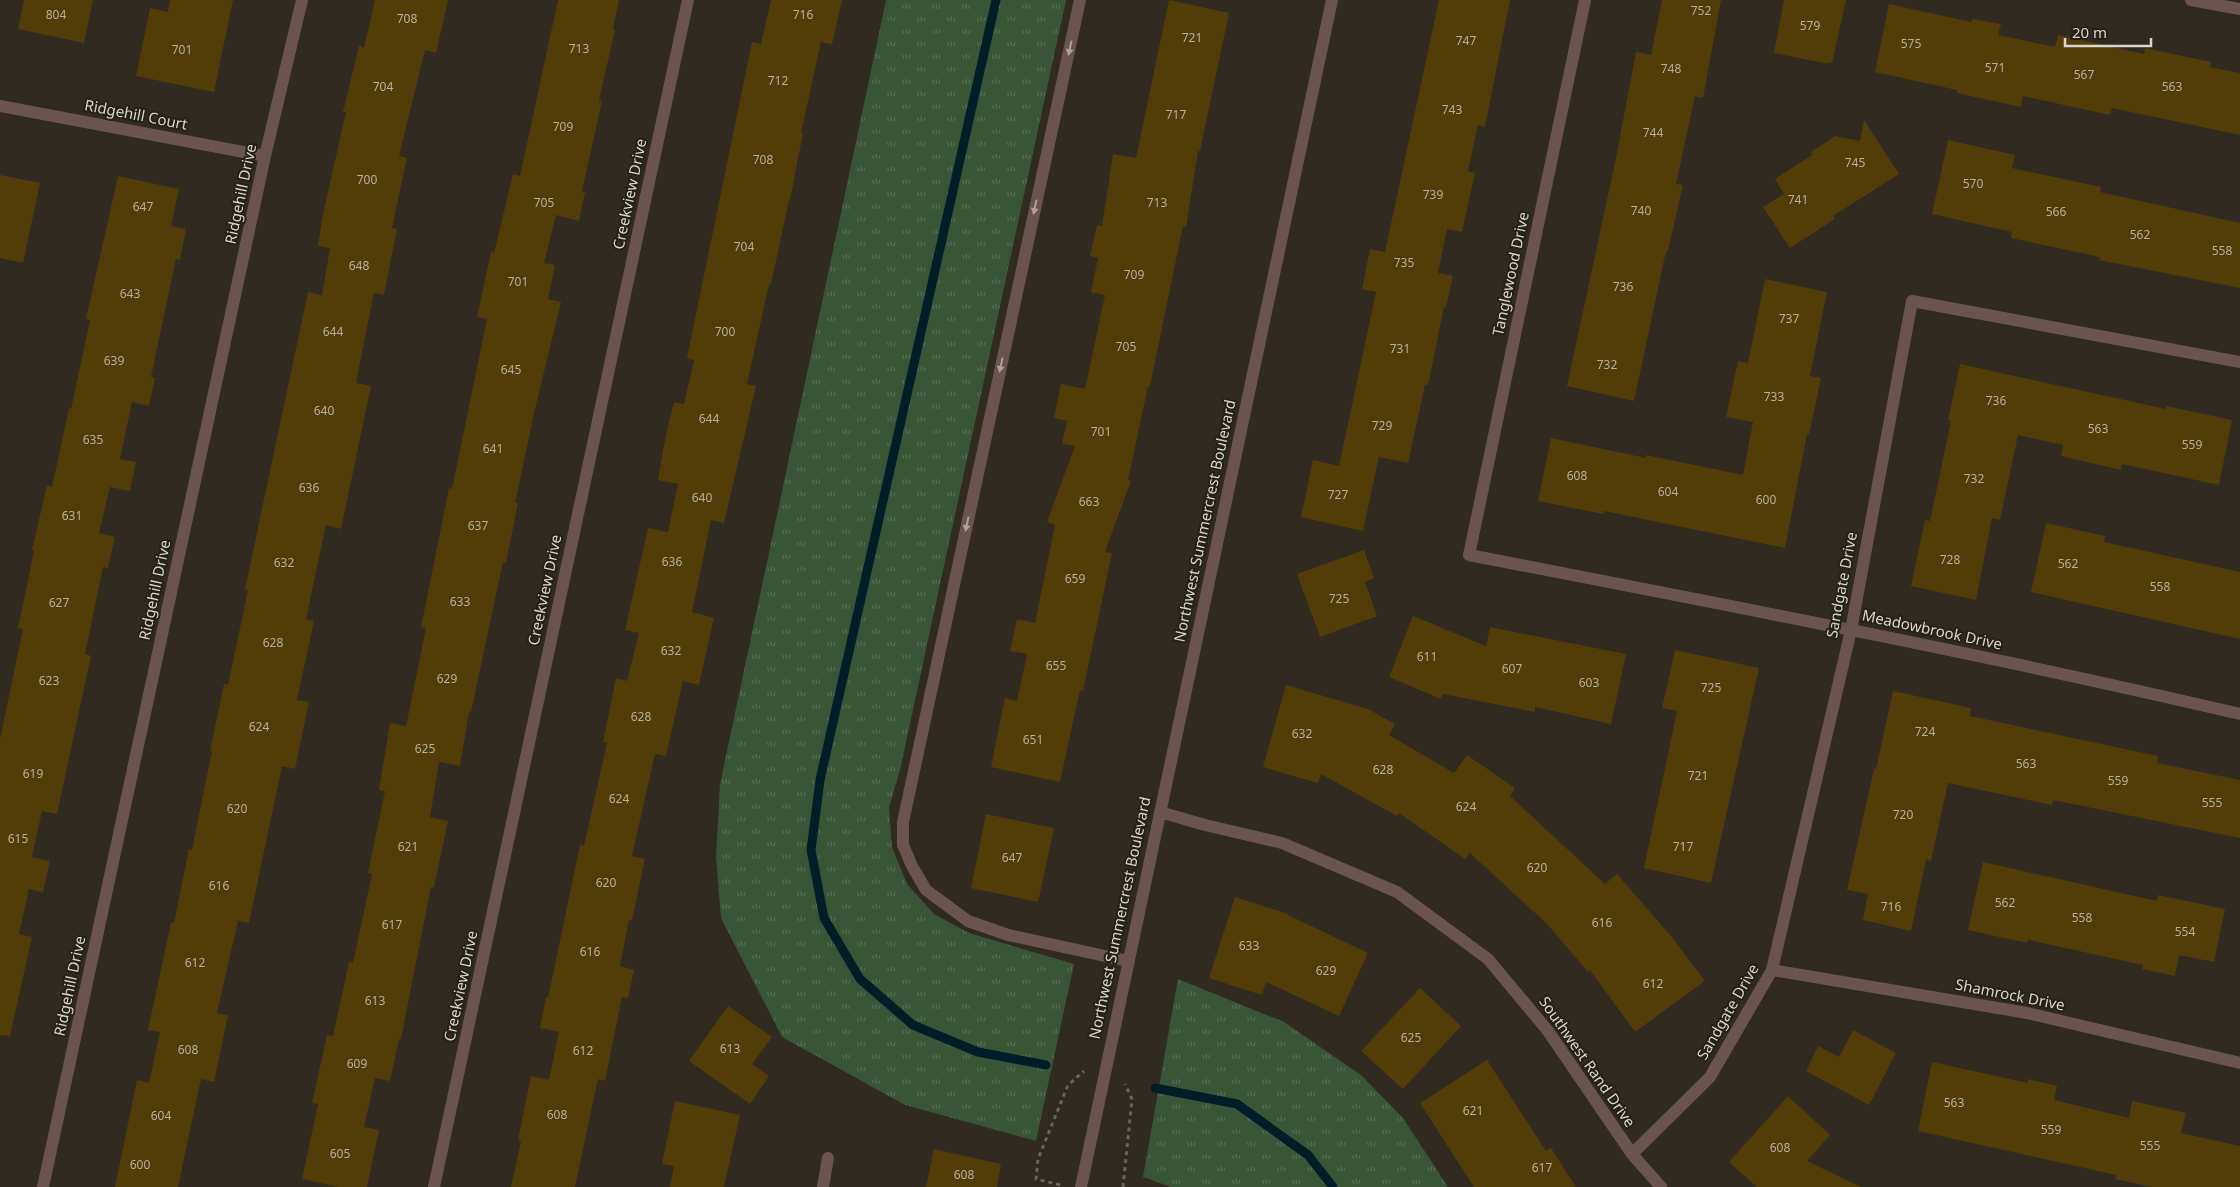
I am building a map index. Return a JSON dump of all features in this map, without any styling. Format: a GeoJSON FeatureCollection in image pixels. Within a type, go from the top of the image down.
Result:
{"type":"FeatureCollection","features":[{"type":"Feature","properties":{"kind":"street","name":"Ridgehill Drive"},"geometry":{"type":"LineString","coordinates":[[43,1187],[265,156],[302,0]]}},
{"type":"Feature","properties":{"kind":"street","name":"Creekview Drive"},"geometry":{"type":"LineString","coordinates":[[434,1187],[688,0]]}},
{"type":"Feature","properties":{"kind":"street"},"geometry":{"type":"LineString","coordinates":[[1080,0],[903,822],[903,845],[912,866],[926,890],[968,921],[1008,935],[1128,961]]}},
{"type":"Feature","properties":{"kind":"street","name":"Northwest Summercrest Boulevard"},"geometry":{"type":"LineString","coordinates":[[1081,1187],[1332,0]]}},
{"type":"Feature","properties":{"kind":"street","name":"Tanglewood Drive"},"geometry":{"type":"LineString","coordinates":[[1469,555],[1585,0]]}},
{"type":"Feature","properties":{"kind":"street"},"geometry":{"type":"LineString","coordinates":[[2191,0],[2240,9]]}},
{"type":"Feature","properties":{"kind":"street","name":"Ridgehill Court"},"geometry":{"type":"LineString","coordinates":[[0,106],[265,156]]}},
{"type":"Feature","properties":{"kind":"street","name":"Sandgate Drive"},"geometry":{"type":"LineString","coordinates":[[1632,1154],[1710,1077],[1772,970],[1851,630],[1912,301],[2240,362]]}},
{"type":"Feature","properties":{"kind":"street","name":"Meadowbrook Drive"},"geometry":{"type":"LineString","coordinates":[[1469,555],[1851,630],[2101,682],[2240,714]]}},
{"type":"Feature","properties":{"kind":"street","name":"Southwest Rand Drive"},"geometry":{"type":"LineString","coordinates":[[1160,812],[1205,825],[1282,843],[1397,892],[1488,959],[1548,1031],[1632,1154],[1661,1187]]}},
{"type":"Feature","properties":{"kind":"street","name":"Shamrock Drive"},"geometry":{"type":"LineString","coordinates":[[1772,970],[2027,1013],[2240,1063]]}},
{"type":"Feature","properties":{"kind":"street"},"geometry":{"type":"LineString","coordinates":[[823,1187],[828,1158]]}},
{"type":"Feature","properties":{"kind":"path"},"geometry":{"type":"LineString","coordinates":[[1068,1187],[1036,1179],[1038,1159],[1068,1084],[1109,1050]]}},
{"type":"Feature","properties":{"kind":"path"},"geometry":{"type":"LineString","coordinates":[[1123,1187],[1132,1099],[1124,1082]]}},
{"type":"Feature","properties":{"kind":"green space"},"geometry":{"type":"Polygon","coordinates":[[[886,0],[1066,0],[900,770],[889,808],[892,847],[907,884],[934,914],[969,933],[1074,964],[1036,1141],[905,1105],[782,1037],[721,918],[716,857],[720,784],[886,0]]]}},
{"type":"Feature","properties":{"kind":"green space"},"geometry":{"type":"Polygon","coordinates":[[[1178,979],[1284,1022],[1361,1075],[1403,1118],[1448,1187],[1171,1187],[1143,1177],[1178,979]]]}},
{"type":"Feature","properties":{"kind":"building"},"geometry":{"type":"Polygon","coordinates":[[[24,0],[93,0],[84,43],[18,29],[24,0]]]}},
{"type":"Feature","properties":{"kind":"building"},"geometry":{"type":"Polygon","coordinates":[[[170,0],[233,0],[214,92],[136,76],[150,8],[168,12],[170,0]]]}},
{"type":"Feature","properties":{"kind":"building"},"geometry":{"type":"Polygon","coordinates":[[[375,0],[448,0],[436,53],[425,50],[399,156],[407,158],[392,228],[397,229],[384,295],[374,293],[356,383],[371,386],[341,529],[326,525],[306,619],[314,621],[297,700],[309,702],[295,769],[282,766],[249,923],[238,921],[217,1013],[228,1015],[214,1082],[201,1079],[178,1187],[115,1187],[137,1080],[149,1083],[160,1032],[148,1030],[171,923],[174,923],[189,849],[192,850],[224,684],[228,685],[248,590],[245,589],[308,292],[322,295],[330,248],[318,246],[323,214],[346,112],[343,112],[359,46],[364,48],[375,0]]]}},
{"type":"Feature","properties":{"kind":"building"},"geometry":{"type":"Polygon","coordinates":[[[558,0],[619,0],[613,29],[615,30],[599,100],[602,101],[582,191],[585,192],[579,221],[556,215],[544,263],[555,265],[548,299],[561,302],[515,503],[518,503],[506,563],[503,562],[471,712],[469,712],[460,766],[439,762],[430,817],[448,821],[434,887],[431,887],[401,1039],[399,1039],[390,1081],[375,1078],[364,1127],[379,1130],[367,1187],[338,1187],[302,1179],[318,1104],[312,1103],[327,1035],[333,1036],[349,962],[353,963],[372,874],[368,873],[385,791],[379,790],[390,723],[406,726],[426,628],[421,627],[449,488],[452,489],[487,319],[477,317],[491,252],[494,253],[513,174],[520,176],[558,0]]]}},
{"type":"Feature","properties":{"kind":"building"},"geometry":{"type":"Polygon","coordinates":[[[771,0],[842,0],[832,44],[821,42],[801,133],[803,133],[790,200],[747,384],[756,386],[724,523],[711,520],[692,612],[714,618],[699,685],[683,681],[666,756],[655,754],[632,856],[645,859],[632,920],[629,920],[620,966],[634,970],[628,998],[622,997],[605,1081],[598,1079],[575,1187],[511,1187],[521,1141],[518,1140],[531,1076],[549,1080],[559,1032],[540,1028],[546,997],[548,998],[580,845],[584,846],[607,743],[603,742],[616,678],[627,681],[639,633],[625,630],[648,528],[668,532],[678,484],[658,480],[666,434],[674,402],[684,404],[694,360],[687,358],[752,42],[761,44],[771,0]]]}},
{"type":"Feature","properties":{"kind":"building"},"geometry":{"type":"Polygon","coordinates":[[[1169,0],[1229,13],[1200,151],[1198,151],[1186,227],[1183,226],[1150,386],[1148,386],[1128,480],[1131,481],[1105,552],[1112,553],[1083,691],[1080,690],[1060,782],[991,767],[1005,698],[1017,701],[1027,654],[1010,651],[1017,619],[1035,623],[1055,525],[1047,522],[1075,446],[1062,444],[1067,421],[1054,418],[1061,384],[1085,389],[1105,295],[1091,292],[1098,258],[1090,256],[1097,225],[1102,226],[1113,154],[1136,158],[1169,0]]]}},
{"type":"Feature","properties":{"kind":"building"},"geometry":{"type":"Polygon","coordinates":[[[1439,0],[1510,0],[1485,127],[1478,125],[1468,171],[1475,173],[1462,232],[1447,229],[1438,273],[1453,276],[1446,307],[1444,307],[1428,385],[1425,385],[1408,463],[1379,457],[1363,531],[1301,517],[1313,460],[1339,466],[1376,292],[1362,289],[1370,249],[1385,252],[1439,0]]]}},
{"type":"Feature","properties":{"kind":"building"},"geometry":{"type":"Polygon","coordinates":[[[1662,0],[1721,0],[1703,98],[1695,96],[1676,184],[1683,185],[1668,251],[1666,251],[1634,401],[1567,386],[1616,158],[1636,52],[1651,55],[1662,0]]]}},
{"type":"Feature","properties":{"kind":"building"},"geometry":{"type":"Polygon","coordinates":[[[1784,0],[1846,0],[1832,63],[1826,62],[1828,64],[1774,53],[1784,0]]]}},
{"type":"Feature","properties":{"kind":"building"},"geometry":{"type":"Polygon","coordinates":[[[1889,4],[1971,22],[1972,19],[2001,24],[1998,35],[2055,47],[2058,35],[2144,54],[2145,48],[2211,62],[2210,67],[2240,73],[2240,135],[2112,108],[2110,115],[2023,96],[2021,107],[1957,93],[1957,90],[1875,72],[1889,4]]]}},
{"type":"Feature","properties":{"kind":"building"},"geometry":{"type":"Polygon","coordinates":[[[1864,120],[1899,174],[1833,216],[1835,219],[1790,248],[1763,207],[1784,194],[1775,179],[1812,155],[1811,152],[1835,136],[1860,141],[1864,120]]]}},
{"type":"Feature","properties":{"kind":"building"},"geometry":{"type":"Polygon","coordinates":[[[1948,140],[2015,155],[2012,168],[2101,187],[2100,192],[2240,223],[2240,288],[2099,260],[2100,257],[2011,238],[2012,232],[1932,214],[1948,140]]]}},
{"type":"Feature","properties":{"kind":"building"},"geometry":{"type":"Polygon","coordinates":[[[0,175],[40,183],[23,263],[0,258],[0,175]]]}},
{"type":"Feature","properties":{"kind":"building"},"geometry":{"type":"Polygon","coordinates":[[[118,176],[179,189],[171,226],[186,229],[180,260],[176,259],[151,377],[155,378],[149,406],[132,402],[120,459],[136,462],[130,491],[110,487],[99,533],[115,537],[108,568],[103,567],[85,654],[91,656],[57,814],[42,811],[32,857],[50,861],[43,892],[29,889],[19,934],[32,937],[10,1036],[0,1035],[0,739],[23,629],[18,628],[34,551],[32,550],[47,485],[52,487],[69,408],[71,409],[90,320],[86,319],[118,176]]]}},
{"type":"Feature","properties":{"kind":"building"},"geometry":{"type":"Polygon","coordinates":[[[1765,279],[1827,292],[1810,376],[1821,378],[1809,435],[1807,434],[1785,548],[1604,511],[1603,514],[1538,501],[1551,438],[1646,458],[1646,455],[1743,475],[1753,422],[1726,417],[1738,361],[1748,363],[1765,279]]]}},
{"type":"Feature","properties":{"kind":"building"},"geometry":{"type":"Polygon","coordinates":[[[1960,364],[2166,409],[2166,406],[2232,420],[2219,485],[2122,464],[2121,470],[2061,456],[2063,445],[2018,435],[2000,520],[1992,518],[1976,600],[1911,586],[1925,520],[1930,521],[1951,421],[1948,420],[1960,364]]]}},
{"type":"Feature","properties":{"kind":"building"},"geometry":{"type":"Polygon","coordinates":[[[2046,523],[2105,536],[2104,542],[2240,572],[2240,639],[2031,592],[2046,523]]]}},
{"type":"Feature","properties":{"kind":"building"},"geometry":{"type":"Polygon","coordinates":[[[1364,550],[1374,578],[1365,582],[1377,616],[1320,637],[1297,574],[1364,550]]]}},
{"type":"Feature","properties":{"kind":"building"},"geometry":{"type":"Polygon","coordinates":[[[1413,616],[1486,646],[1490,627],[1626,654],[1611,724],[1535,707],[1535,712],[1443,694],[1441,699],[1389,677],[1413,616]]]}},
{"type":"Feature","properties":{"kind":"building"},"geometry":{"type":"Polygon","coordinates":[[[1675,650],[1759,668],[1711,883],[1644,868],[1677,711],[1662,708],[1675,650]]]}},
{"type":"Feature","properties":{"kind":"building"},"geometry":{"type":"Polygon","coordinates":[[[1286,685],[1368,709],[1395,724],[1389,735],[1454,773],[1467,755],[1515,788],[1510,796],[1605,884],[1617,874],[1671,936],[1705,981],[1635,1032],[1590,970],[1588,972],[1547,924],[1470,853],[1465,859],[1399,813],[1397,816],[1321,774],[1318,783],[1263,767],[1286,685]]]}},
{"type":"Feature","properties":{"kind":"building"},"geometry":{"type":"Polygon","coordinates":[[[1893,691],[1971,708],[1970,716],[2158,756],[2157,763],[2240,780],[2240,838],[2053,800],[2052,805],[1948,783],[1931,861],[1926,860],[1911,931],[1863,920],[1868,894],[1847,890],[1893,691]]]}},
{"type":"Feature","properties":{"kind":"building"},"geometry":{"type":"Polygon","coordinates":[[[986,814],[1054,828],[1038,902],[971,888],[986,814]]]}},
{"type":"Feature","properties":{"kind":"building"},"geometry":{"type":"Polygon","coordinates":[[[1983,862],[2157,901],[2158,895],[2225,909],[2214,962],[2179,955],[2175,976],[2142,969],[2143,965],[2028,940],[2027,943],[1968,930],[1983,862]]]}},
{"type":"Feature","properties":{"kind":"building"},"geometry":{"type":"Polygon","coordinates":[[[1235,897],[1288,914],[1368,953],[1339,1016],[1266,982],[1262,995],[1209,978],[1235,897]]]}},
{"type":"Feature","properties":{"kind":"building"},"geometry":{"type":"Polygon","coordinates":[[[1420,988],[1461,1026],[1403,1089],[1361,1051],[1420,988]]]}},
{"type":"Feature","properties":{"kind":"building"},"geometry":{"type":"Polygon","coordinates":[[[728,1006],[772,1037],[752,1064],[769,1076],[750,1104],[689,1061],[728,1006]]]}},
{"type":"Feature","properties":{"kind":"building"},"geometry":{"type":"Polygon","coordinates":[[[1853,1030],[1896,1053],[1869,1105],[1806,1071],[1818,1046],[1839,1057],[1853,1030]]]}},
{"type":"Feature","properties":{"kind":"building"},"geometry":{"type":"Polygon","coordinates":[[[1487,1060],[1546,1151],[1551,1148],[1576,1187],[1474,1187],[1420,1103],[1487,1060]]]}},
{"type":"Feature","properties":{"kind":"building"},"geometry":{"type":"Polygon","coordinates":[[[1932,1062],[2028,1083],[2028,1079],[2057,1086],[2054,1100],[2129,1118],[2132,1101],[2186,1113],[2181,1133],[2240,1146],[2240,1187],[2152,1187],[2115,1179],[2116,1175],[1918,1131],[1932,1062]]]}},
{"type":"Feature","properties":{"kind":"building"},"geometry":{"type":"Polygon","coordinates":[[[1788,1096],[1830,1135],[1807,1161],[1861,1187],[1757,1187],[1729,1162],[1788,1096]]]}},
{"type":"Feature","properties":{"kind":"building"},"geometry":{"type":"Polygon","coordinates":[[[675,1101],[740,1115],[724,1187],[670,1187],[674,1166],[662,1164],[675,1101]]]}},
{"type":"Feature","properties":{"kind":"building"},"geometry":{"type":"Polygon","coordinates":[[[934,1149],[1001,1164],[997,1187],[926,1187],[934,1149]]]}},
{"type":"Feature","properties":{"kind":"waterway"},"geometry":{"type":"LineString","coordinates":[[996,0],[820,780],[811,850],[824,918],[860,979],[913,1025],[978,1052],[1046,1065]]}},
{"type":"Feature","properties":{"kind":"waterway"},"geometry":{"type":"LineString","coordinates":[[1155,1088],[1237,1104],[1308,1155],[1333,1187]]}}]}
